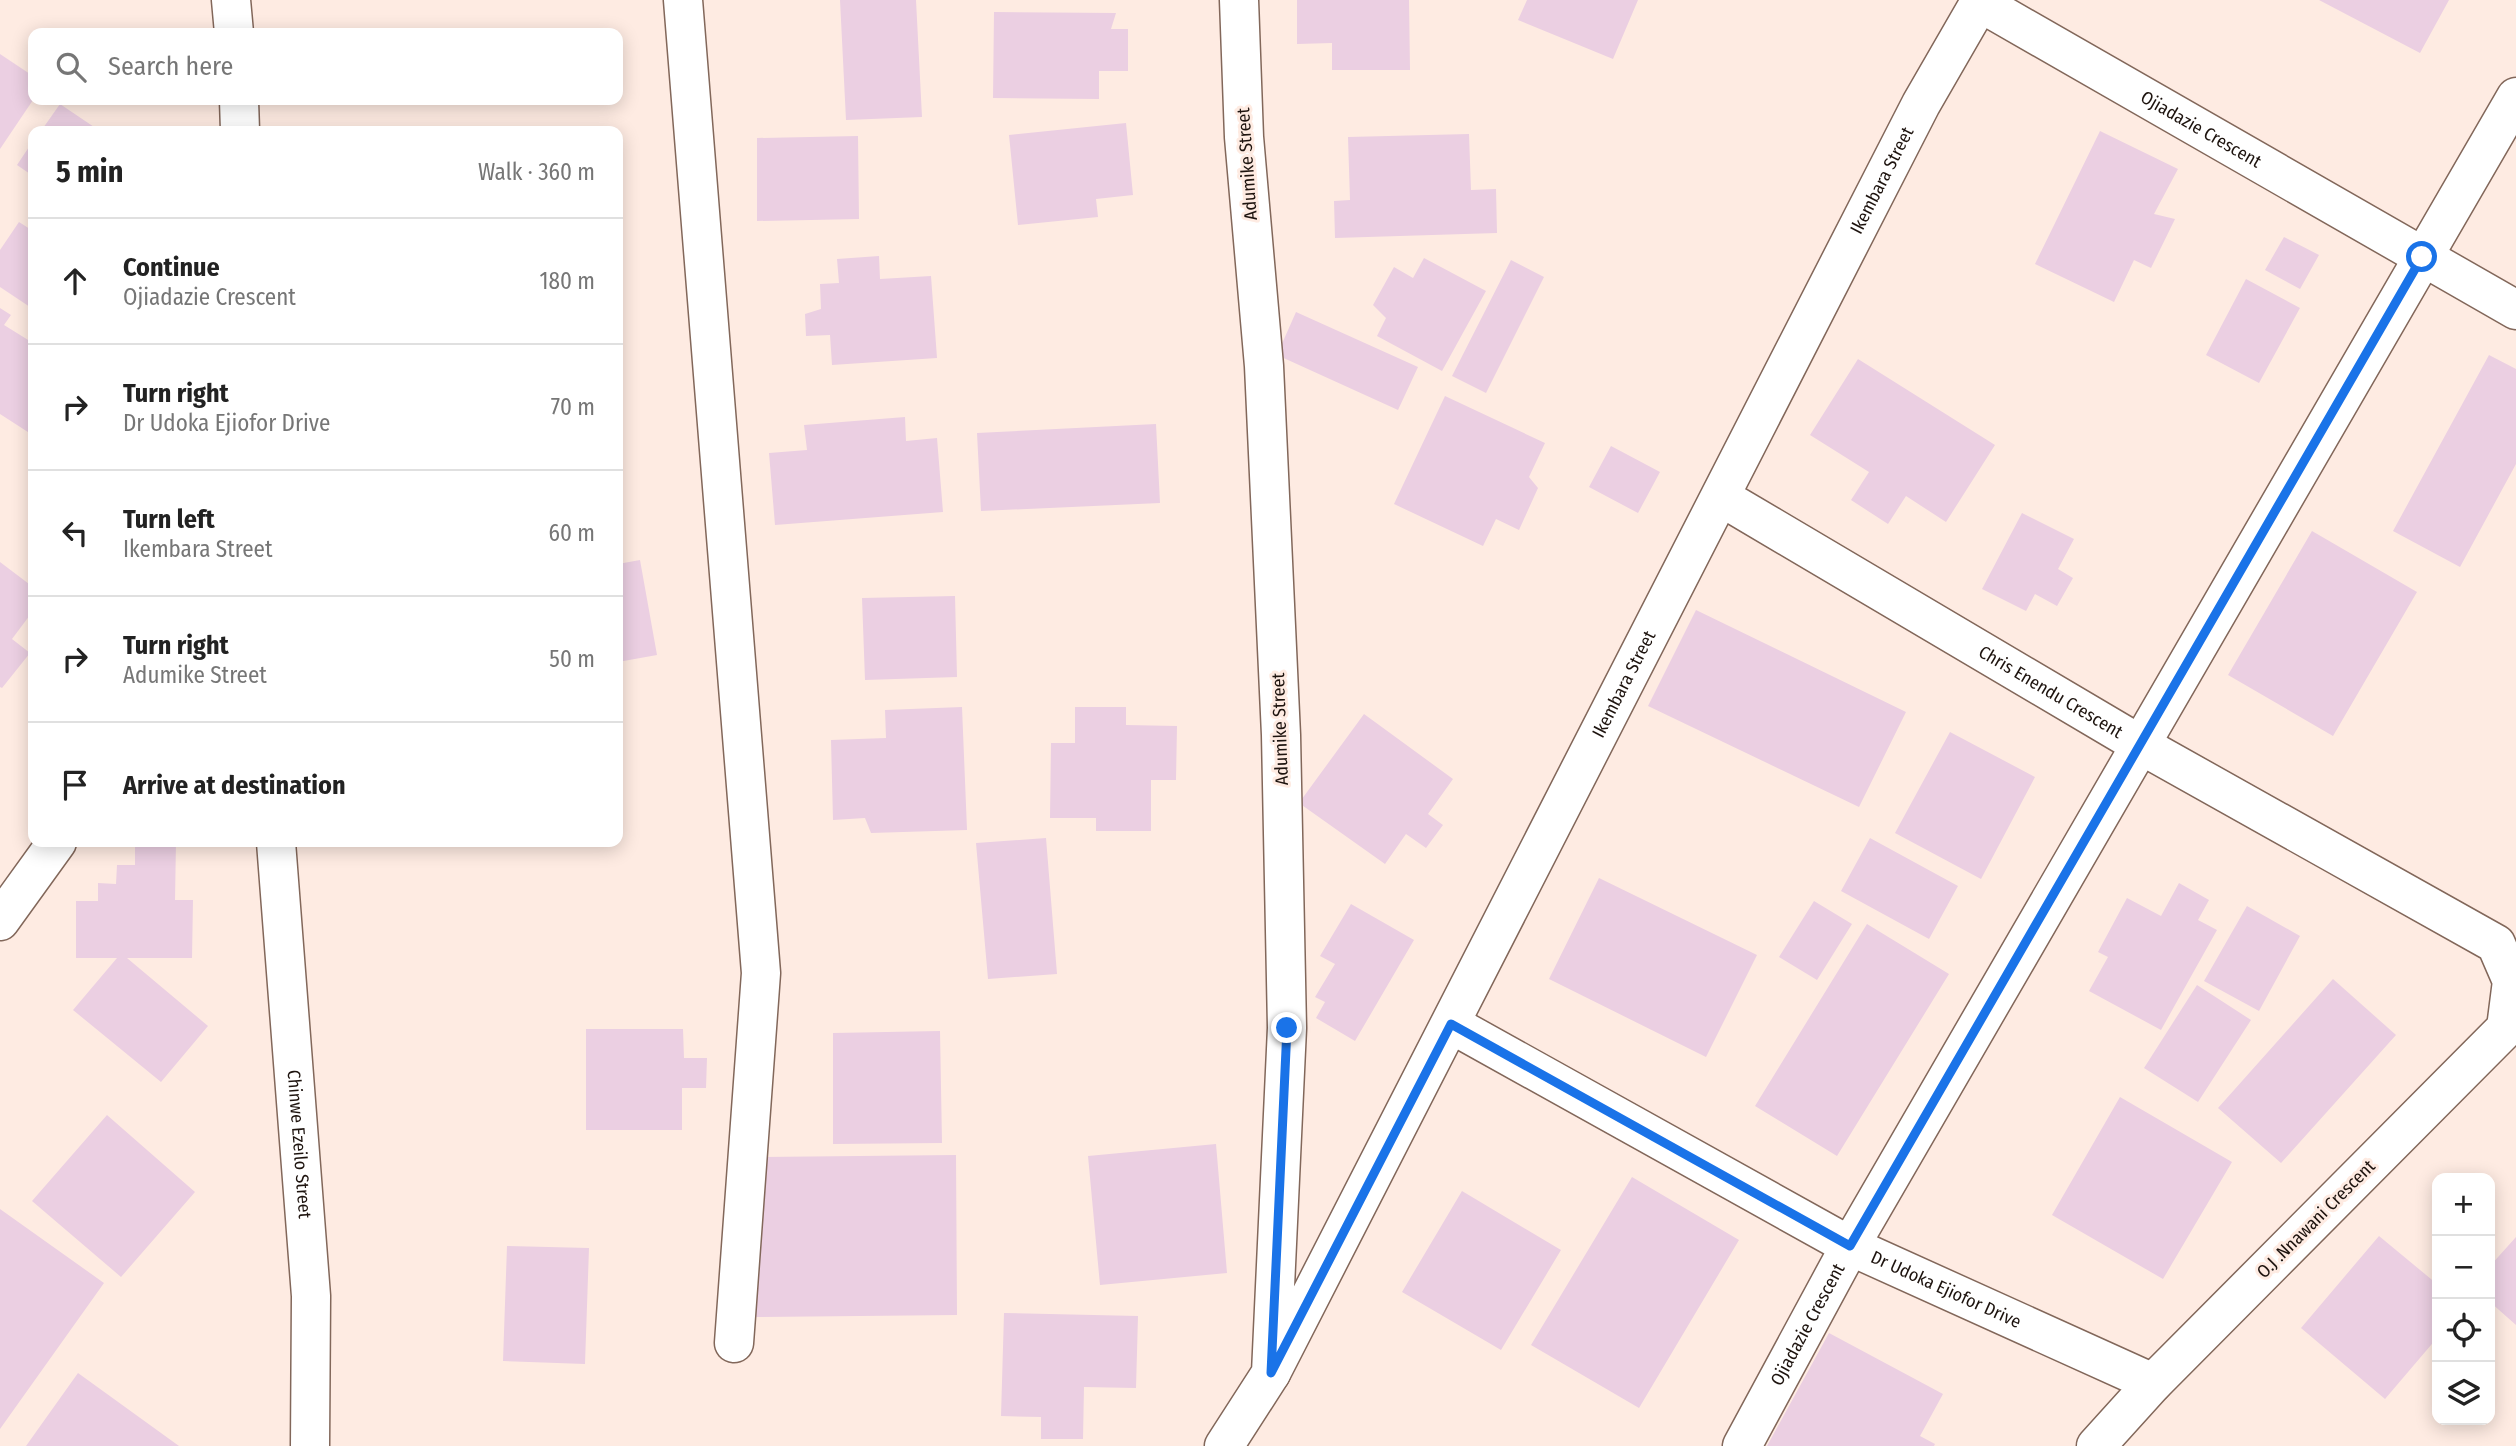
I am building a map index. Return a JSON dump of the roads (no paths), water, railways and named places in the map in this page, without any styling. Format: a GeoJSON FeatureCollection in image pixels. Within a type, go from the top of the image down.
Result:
{"type":"FeatureCollection","features":[{"type":"Feature","properties":{"kind":"street"},"geometry":{"type":"LineString","coordinates":[[231,0],[234,28]]}},
{"type":"Feature","properties":{"kind":"street"},"geometry":{"type":"LineString","coordinates":[[683,0],[761,973],[734,1343]]}},
{"type":"Feature","properties":{"kind":"street","name":"Adumike Street"},"geometry":{"type":"LineString","coordinates":[[1239,0],[1244,136],[1264,366],[1281,748],[1287,1028],[1271,1373]]}},
{"type":"Feature","properties":{"kind":"street","name":"Ikembara Street"},"geometry":{"type":"LineString","coordinates":[[1271,1373],[1921,104],[1980,1]]}},
{"type":"Feature","properties":{"kind":"street","name":"Ojiadazie Crescent"},"geometry":{"type":"LineString","coordinates":[[1980,1],[2516,310]]}},
{"type":"Feature","properties":{"kind":"street","name":"Ojiadazie Crescent"},"geometry":{"type":"LineString","coordinates":[[1741,1446],[1850,1246],[2516,97]]}},
{"type":"Feature","properties":{"kind":"street"},"geometry":{"type":"LineString","coordinates":[[239,105],[240,126]]}},
{"type":"Feature","properties":{"kind":"street","name":"Chris Enendu Crescent"},"geometry":{"type":"LineString","coordinates":[[1721,496],[2139,744],[2496,944],[2511,981]]}},
{"type":"Feature","properties":{"kind":"street"},"geometry":{"type":"LineString","coordinates":[[0,921],[53,847]]}},
{"type":"Feature","properties":{"kind":"street","name":"Chinwe Ezeilo Street"},"geometry":{"type":"LineString","coordinates":[[276,847],[311,1296],[310,1446]]}},
{"type":"Feature","properties":{"kind":"street","name":"O.J .Nnawani Crescent"},"geometry":{"type":"LineString","coordinates":[[2096,1446],[2153,1383],[2506,1028],[2511,981]]}},
{"type":"Feature","properties":{"kind":"street","name":"Dr Udoka Ejiofor Drive"},"geometry":{"type":"LineString","coordinates":[[1451,1024],[1850,1246],[2153,1383]]}},
{"type":"Feature","properties":{"kind":"street"},"geometry":{"type":"LineString","coordinates":[[1224,1446],[1271,1373]]}}]}
